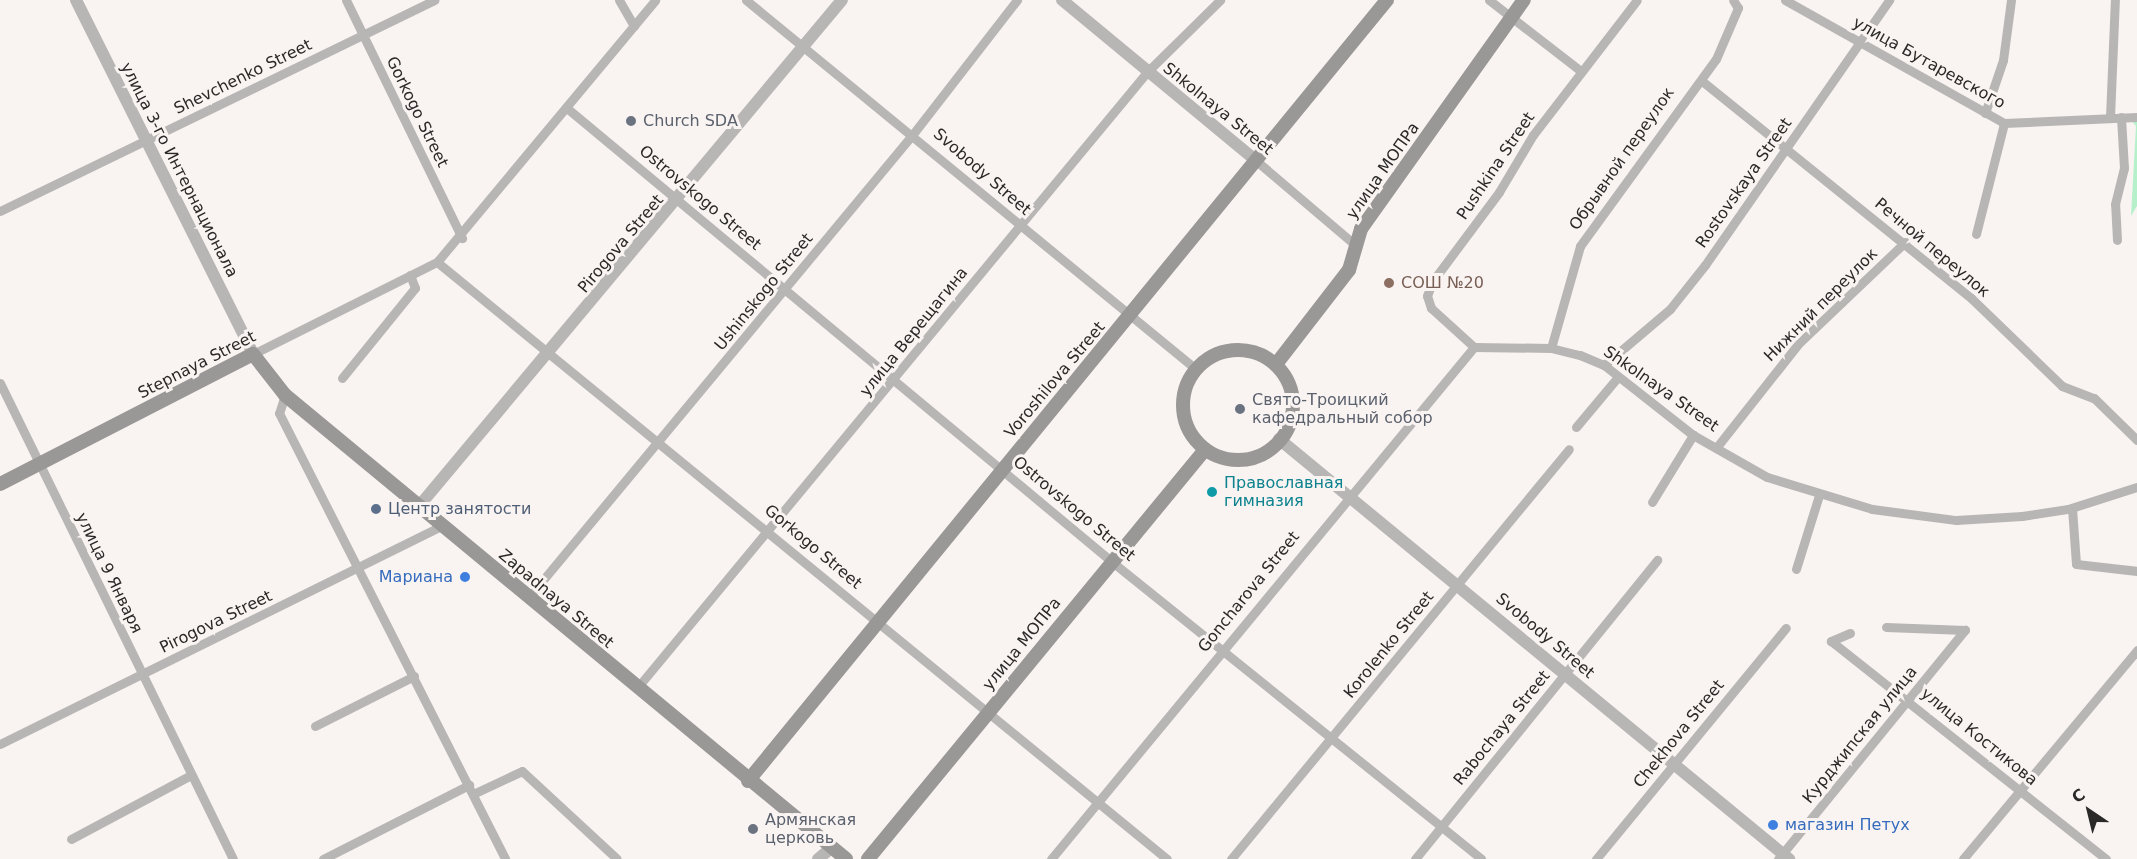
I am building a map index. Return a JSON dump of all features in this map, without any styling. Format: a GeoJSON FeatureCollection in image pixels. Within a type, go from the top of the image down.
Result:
{"type":"FeatureCollection","features":[{"type":"Feature","properties":{"kind":"main road","name":"Voroshilova Street"},"geometry":{"type":"LineString","coordinates":[[748,781],[1003,468],[1131,316],[1253,158],[1387,0]]}},
{"type":"Feature","properties":{"kind":"main road","name":"улица МОПРа"},"geometry":{"type":"LineString","coordinates":[[1277,363],[1349,270],[1356,255],[1353,243],[1524,0]]}},
{"type":"Feature","properties":{"kind":"main road"},"geometry":{"type":"LineString","coordinates":[[1232,352],[1262,353],[1277,363],[1292,390],[1288,425],[1279,439],[1233,459],[1203,452],[1183,417],[1184,396],[1197,370],[1232,352]]}},
{"type":"Feature","properties":{"kind":"main road","name":"Zapadnaya Street"},"geometry":{"type":"LineString","coordinates":[[253,354],[285,395],[444,525],[748,781],[846,859]]}},
{"type":"Feature","properties":{"kind":"main road","name":"Stepnaya Street"},"geometry":{"type":"LineString","coordinates":[[0,484],[253,354]]}},
{"type":"Feature","properties":{"kind":"main road","name":"улица МОПРа"},"geometry":{"type":"LineString","coordinates":[[868,859],[1203,452]]}},
{"type":"Feature","properties":{"kind":"street","name":"улица 3-го Интернационала"},"geometry":{"type":"LineString","coordinates":[[76,0],[253,354]]}},
{"type":"Feature","properties":{"kind":"street","name":"Gorkogo Street"},"geometry":{"type":"LineString","coordinates":[[346,0],[462,238]]}},
{"type":"Feature","properties":{"kind":"street","name":"Shevchenko Street"},"geometry":{"type":"LineString","coordinates":[[0,211],[434,0]]}},
{"type":"Feature","properties":{"kind":"street"},"geometry":{"type":"LineString","coordinates":[[619,0],[634,26]]}},
{"type":"Feature","properties":{"kind":"street","name":"Stepnaya Street"},"geometry":{"type":"LineString","coordinates":[[253,354],[437,261],[462,238],[656,0]]}},
{"type":"Feature","properties":{"kind":"street","name":"Svobody Street"},"geometry":{"type":"LineString","coordinates":[[746,0],[913,134],[1019,226],[1197,370]]}},
{"type":"Feature","properties":{"kind":"street","name":"Pirogova Street"},"geometry":{"type":"LineString","coordinates":[[420,505],[552,353],[842,0]]}},
{"type":"Feature","properties":{"kind":"street","name":"Ushinskogo Street"},"geometry":{"type":"LineString","coordinates":[[528,598],[660,442],[913,134],[1017,0]]}},
{"type":"Feature","properties":{"kind":"street","name":"Shkolnaya Street"},"geometry":{"type":"LineString","coordinates":[[1062,0],[1076,4],[1148,72],[1353,243]]}},
{"type":"Feature","properties":{"kind":"street","name":"улица Верещагина"},"geometry":{"type":"LineString","coordinates":[[637,688],[896,379],[1019,226],[1148,72],[1220,0]]}},
{"type":"Feature","properties":{"kind":"street"},"geometry":{"type":"LineString","coordinates":[[1489,0],[1581,72]]}},
{"type":"Feature","properties":{"kind":"street","name":"Pushkina Street"},"geometry":{"type":"LineString","coordinates":[[1474,346],[1440,318],[1427,296],[1581,72],[1637,0]]}},
{"type":"Feature","properties":{"kind":"street","name":"Обрывной переулок"},"geometry":{"type":"LineString","coordinates":[[1551,348],[1580,246],[1702,81],[1727,36],[1738,8],[1733,0]]}},
{"type":"Feature","properties":{"kind":"street","name":"улица Бутаревского"},"geometry":{"type":"LineString","coordinates":[[1785,0],[2004,123],[2034,126],[2110,117],[2137,117]]}},
{"type":"Feature","properties":{"kind":"street","name":"Rostovskaya Street"},"geometry":{"type":"LineString","coordinates":[[1604,365],[1670,309],[1788,149],[1889,0]]}},
{"type":"Feature","properties":{"kind":"street"},"geometry":{"type":"LineString","coordinates":[[1985,113],[2003,60],[2011,0]]}},
{"type":"Feature","properties":{"kind":"street"},"geometry":{"type":"LineString","coordinates":[[2110,117],[2115,0]]}},
{"type":"Feature","properties":{"kind":"street","name":"Речной переулок"},"geometry":{"type":"LineString","coordinates":[[1702,81],[1905,242],[2062,386],[2094,398],[2137,440]]}},
{"type":"Feature","properties":{"kind":"street","name":"Ostrovskogo Street"},"geometry":{"type":"LineString","coordinates":[[567,109],[896,379],[1111,561],[1334,737],[1481,859]]}},
{"type":"Feature","properties":{"kind":"street"},"geometry":{"type":"LineString","coordinates":[[2117,240],[2115,204],[2124,168],[2121,117]]}},
{"type":"Feature","properties":{"kind":"street"},"geometry":{"type":"LineString","coordinates":[[1976,234],[2004,123]]}},
{"type":"Feature","properties":{"kind":"street","name":"Нижний переулок"},"geometry":{"type":"LineString","coordinates":[[1716,448],[1791,352],[1905,242]]}},
{"type":"Feature","properties":{"kind":"street","name":"Gorkogo Street"},"geometry":{"type":"LineString","coordinates":[[437,261],[989,710],[1167,859]]}},
{"type":"Feature","properties":{"kind":"street"},"geometry":{"type":"LineString","coordinates":[[342,378],[415,288],[410,275]]}},
{"type":"Feature","properties":{"kind":"street","name":"Shkolnaya Street"},"geometry":{"type":"LineString","coordinates":[[1474,346],[1551,348],[1604,365],[1693,435],[1767,477],[1819,495],[1872,509],[1956,520],[2072,508],[2137,487]]}},
{"type":"Feature","properties":{"kind":"street","name":"Goncharova Street"},"geometry":{"type":"LineString","coordinates":[[1051,859],[1348,495],[1474,346]]}},
{"type":"Feature","properties":{"kind":"street"},"geometry":{"type":"LineString","coordinates":[[1576,427],[1617,377]]}},
{"type":"Feature","properties":{"kind":"street","name":"улица 9 Января"},"geometry":{"type":"LineString","coordinates":[[0,384],[233,859]]}},
{"type":"Feature","properties":{"kind":"street"},"geometry":{"type":"LineString","coordinates":[[285,395],[279,413],[505,859]]}},
{"type":"Feature","properties":{"kind":"street"},"geometry":{"type":"LineString","coordinates":[[1652,502],[1693,435]]}},
{"type":"Feature","properties":{"kind":"street","name":"Svobody Street"},"geometry":{"type":"LineString","coordinates":[[1279,439],[1784,857]]}},
{"type":"Feature","properties":{"kind":"street","name":"Korolenko Street"},"geometry":{"type":"LineString","coordinates":[[1231,859],[1334,737],[1569,449]]}},
{"type":"Feature","properties":{"kind":"street"},"geometry":{"type":"LineString","coordinates":[[1796,569],[1819,495]]}},
{"type":"Feature","properties":{"kind":"street"},"geometry":{"type":"LineString","coordinates":[[2072,508],[2076,564],[2137,571]]}},
{"type":"Feature","properties":{"kind":"street","name":"Pirogova Street"},"geometry":{"type":"LineString","coordinates":[[0,744],[358,571],[444,525]]}},
{"type":"Feature","properties":{"kind":"street","name":"Rabochaya Street"},"geometry":{"type":"LineString","coordinates":[[1415,859],[1657,560]]}},
{"type":"Feature","properties":{"kind":"street","name":"Курджипская улица"},"geometry":{"type":"LineString","coordinates":[[1784,857],[1965,630],[1886,627]]}},
{"type":"Feature","properties":{"kind":"street","name":"Chekhova Street"},"geometry":{"type":"LineString","coordinates":[[1596,859],[1786,628]]}},
{"type":"Feature","properties":{"kind":"street","name":"улица Костикова"},"geometry":{"type":"LineString","coordinates":[[1850,633],[1831,641],[1908,699],[2106,859]]}},
{"type":"Feature","properties":{"kind":"street"},"geometry":{"type":"LineString","coordinates":[[1963,859],[2137,650]]}},
{"type":"Feature","properties":{"kind":"street"},"geometry":{"type":"LineString","coordinates":[[315,726],[414,676]]}},
{"type":"Feature","properties":{"kind":"street"},"geometry":{"type":"LineString","coordinates":[[322,859],[471,790],[517,772],[526,773],[617,859]]}},
{"type":"Feature","properties":{"kind":"street"},"geometry":{"type":"LineString","coordinates":[[71,839],[191,775]]}},
{"type":"Feature","properties":{"kind":"street"},"geometry":{"type":"LineString","coordinates":[[818,859],[831,848]]}},
{"type":"Feature","properties":{"kind":"green space"},"geometry":{"type":"Polygon","coordinates":[[[2131,120],[2137,121],[2137,206],[2131,216],[2136,126],[2131,120]]]}},
{"type":"Feature","properties":{"kind":"place","name":"Church SDA"},"geometry":{"type":"Point","coordinates":[631,121]}},
{"type":"Feature","properties":{"kind":"place","name":"СОШ №20"},"geometry":{"type":"Point","coordinates":[1389,283]}},
{"type":"Feature","properties":{"kind":"place","name":"Свято-Троицкий кафедральный собор"},"geometry":{"type":"Point","coordinates":[1240,409]}},
{"type":"Feature","properties":{"kind":"place","name":"Православная гимназия"},"geometry":{"type":"Point","coordinates":[1212,492]}},
{"type":"Feature","properties":{"kind":"place","name":"Центр занятости"},"geometry":{"type":"Point","coordinates":[376,509]}},
{"type":"Feature","properties":{"kind":"place","name":"Мариана"},"geometry":{"type":"Point","coordinates":[465,577]}},
{"type":"Feature","properties":{"kind":"place","name":"магазин Петух"},"geometry":{"type":"Point","coordinates":[1773,825]}},
{"type":"Feature","properties":{"kind":"place","name":"Армянская церковь"},"geometry":{"type":"Point","coordinates":[753,829]}}]}
